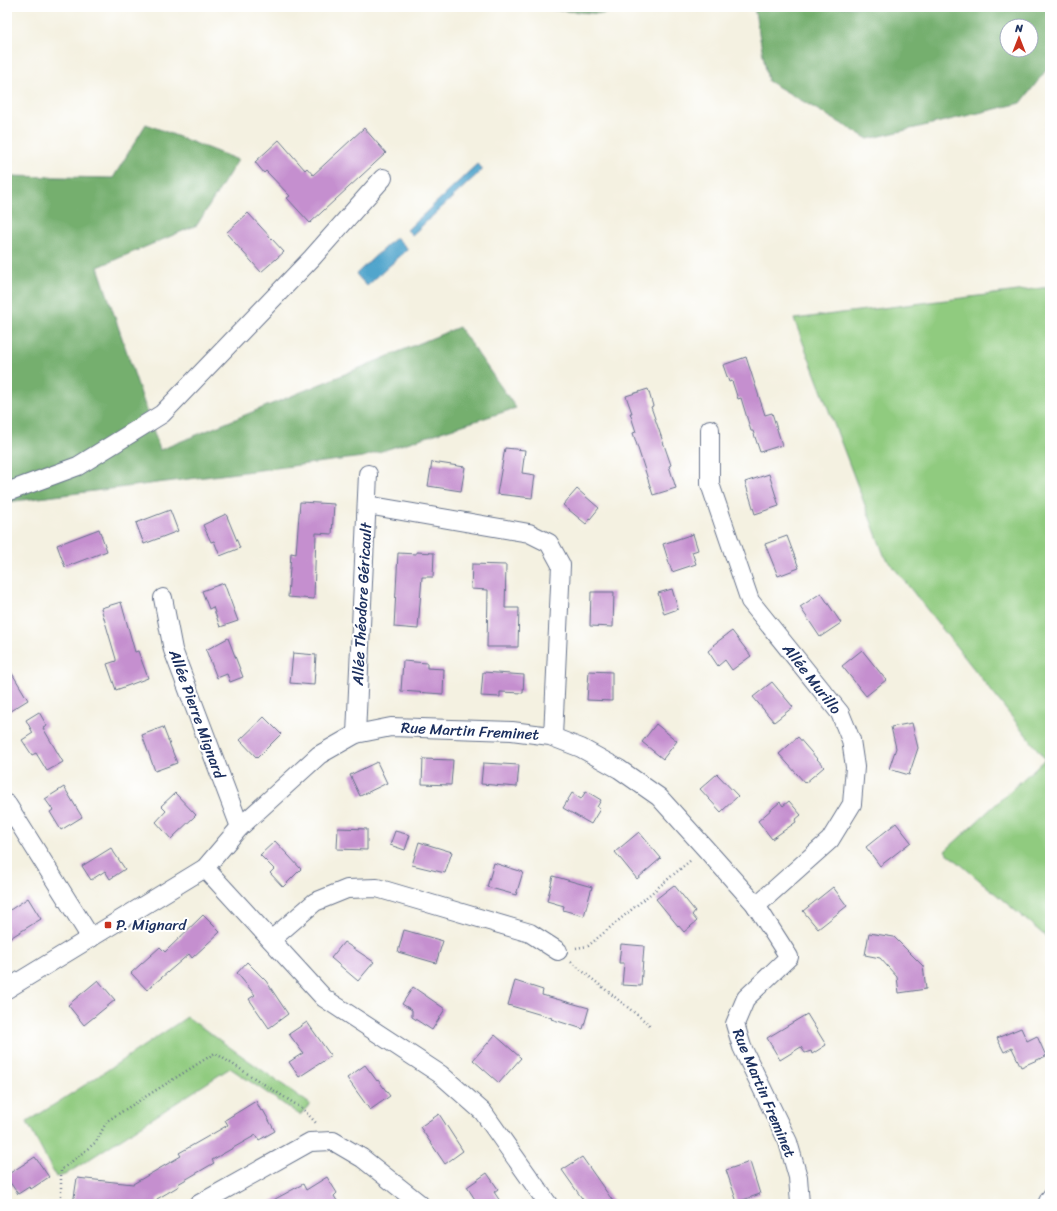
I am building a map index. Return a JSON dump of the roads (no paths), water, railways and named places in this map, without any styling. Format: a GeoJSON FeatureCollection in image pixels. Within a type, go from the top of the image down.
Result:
{"type":"FeatureCollection","features":[{"type":"Feature","properties":{"kind":"street"},"geometry":{"type":"LineString","coordinates":[[7,492],[78,466],[162,414],[312,258],[383,178]]}},
{"type":"Feature","properties":{"kind":"street","name":"Allée Murillo"},"geometry":{"type":"LineString","coordinates":[[710,429],[710,484],[750,601],[840,713],[851,740],[855,768],[852,804],[830,840],[756,906]]}},
{"type":"Feature","properties":{"kind":"street","name":"Allée Théodore Géricault"},"geometry":{"type":"LineString","coordinates":[[356,734],[368,474]]}},
{"type":"Feature","properties":{"kind":"street"},"geometry":{"type":"LineString","coordinates":[[367,505],[529,534],[549,543],[561,565],[553,736]]}},
{"type":"Feature","properties":{"kind":"street","name":"Allée Pierre Mignard"},"geometry":{"type":"LineString","coordinates":[[163,598],[172,650],[240,827]]}},
{"type":"Feature","properties":{"kind":"street","name":"Rue Martin Freminet"},"geometry":{"type":"LineString","coordinates":[[7,989],[205,868],[240,827],[319,756],[356,734],[391,727],[512,731],[553,736],[581,748],[619,769],[659,797],[756,906],[789,957],[746,998],[735,1024],[742,1047],[788,1142],[798,1177],[800,1204]]}},
{"type":"Feature","properties":{"kind":"street"},"geometry":{"type":"LineString","coordinates":[[7,804],[90,938]]}},
{"type":"Feature","properties":{"kind":"street"},"geometry":{"type":"LineString","coordinates":[[205,868],[324,998],[440,1074],[483,1112],[548,1204]]}},
{"type":"Feature","properties":{"kind":"street"},"geometry":{"type":"LineString","coordinates":[[271,940],[315,902],[347,889],[377,888],[530,933],[558,951]]}},
{"type":"Feature","properties":{"kind":"street"},"geometry":{"type":"LineString","coordinates":[[199,1204],[310,1142],[333,1141],[362,1158],[420,1204]]}},
{"type":"Feature","properties":{"kind":"street"},"geometry":{"type":"LineString","coordinates":[[1047,1204],[1050,1198]]}},
{"type":"Feature","properties":{"kind":"water"},"geometry":{"type":"Polygon","coordinates":[[[477,164],[483,169],[412,235],[407,230],[477,164]]]}},
{"type":"Feature","properties":{"kind":"water"},"geometry":{"type":"Polygon","coordinates":[[[396,237],[408,249],[367,286],[356,274],[396,237]]]}},
{"type":"Feature","properties":{"kind":"place","name":"P. Mignard"},"geometry":{"type":"Point","coordinates":[108,925]}}]}
